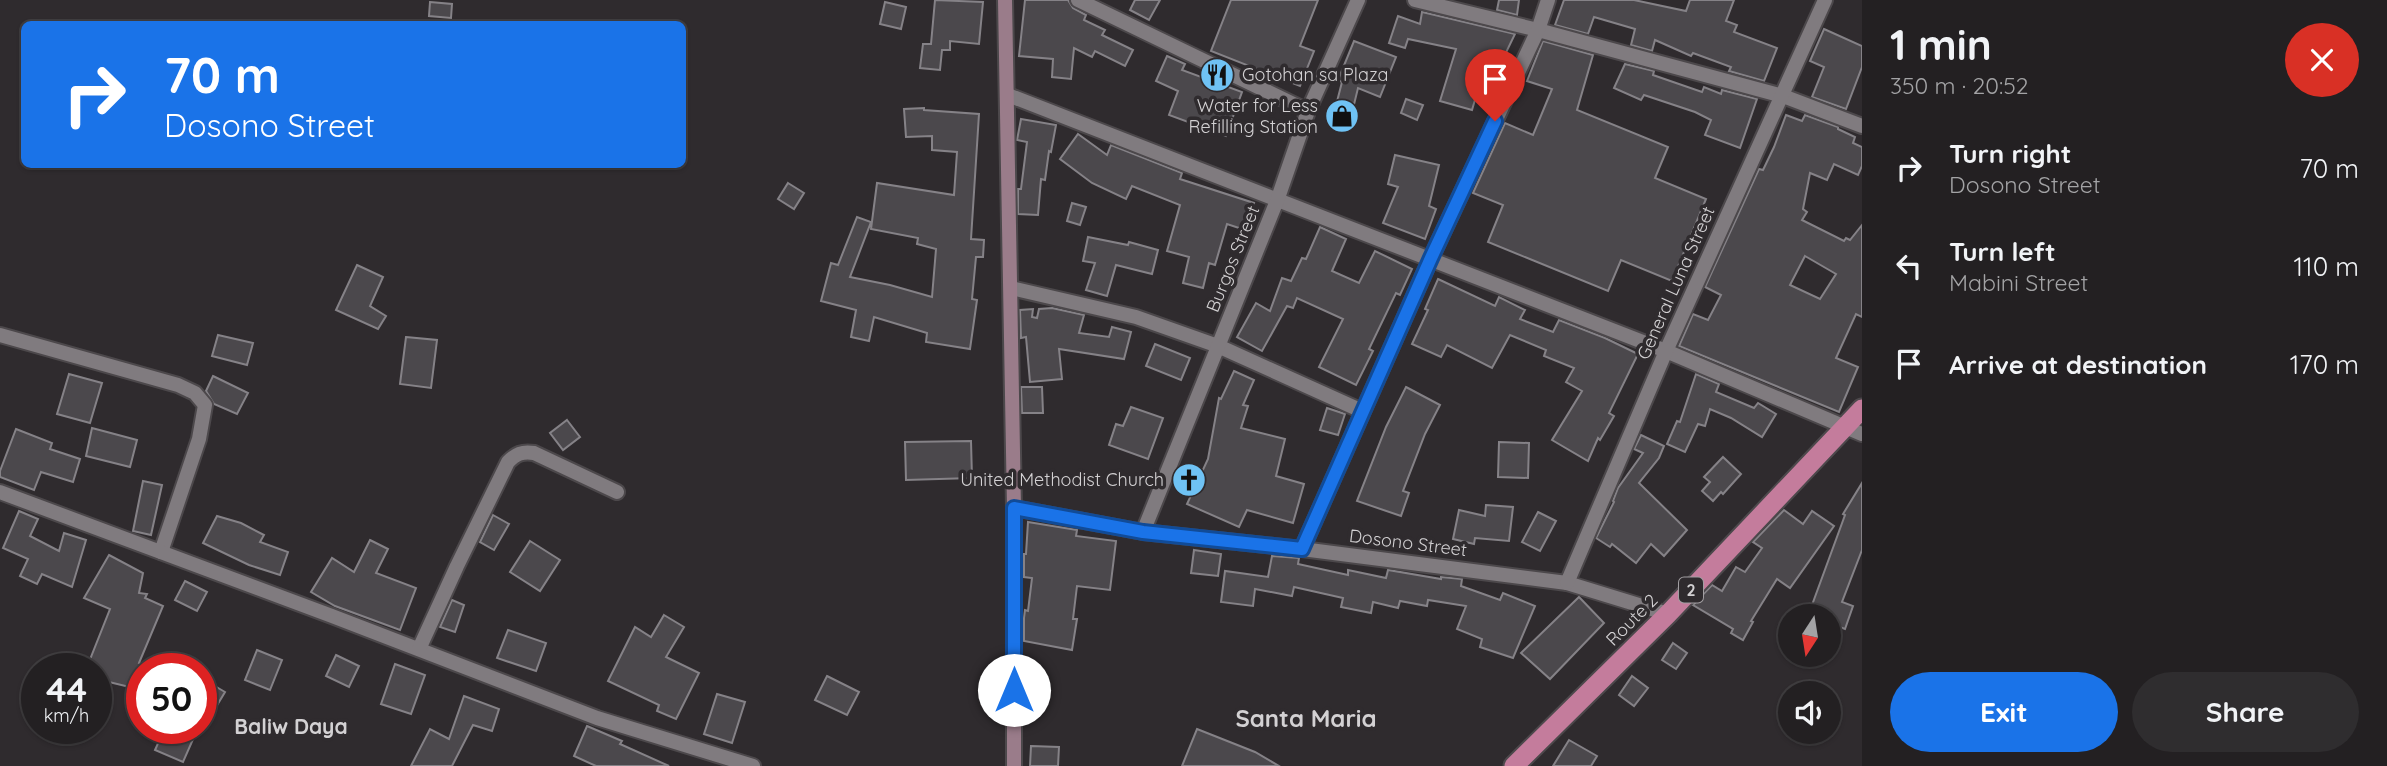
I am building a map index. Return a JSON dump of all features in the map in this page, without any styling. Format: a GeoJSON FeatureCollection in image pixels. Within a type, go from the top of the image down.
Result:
{"type":"FeatureCollection","features":[{"type":"Feature","properties":{"kind":"highway","name":"Route 2"},"geometry":{"type":"LineString","coordinates":[[1514,766],[1854,430],[1862,409]]}},
{"type":"Feature","properties":{"kind":"main road"},"geometry":{"type":"LineString","coordinates":[[1005,0],[1014,508],[1014,766]]}},
{"type":"Feature","properties":{"kind":"street"},"geometry":{"type":"LineString","coordinates":[[1077,0],[1308,111]]}},
{"type":"Feature","properties":{"kind":"street","name":"Burgos Street"},"geometry":{"type":"LineString","coordinates":[[1143,532],[1278,198],[1308,111],[1357,0]]}},
{"type":"Feature","properties":{"kind":"street"},"geometry":{"type":"LineString","coordinates":[[1415,0],[1783,96],[1862,126]]}},
{"type":"Feature","properties":{"kind":"street"},"geometry":{"type":"LineString","coordinates":[[1302,549],[1431,258],[1538,30],[1548,0]]}},
{"type":"Feature","properties":{"kind":"street","name":"General Luna Street"},"geometry":{"type":"LineString","coordinates":[[1567,583],[1666,351],[1825,0]]}},
{"type":"Feature","properties":{"kind":"street"},"geometry":{"type":"LineString","coordinates":[[1007,95],[1431,258],[1666,351],[1854,430]]}},
{"type":"Feature","properties":{"kind":"street"},"geometry":{"type":"LineString","coordinates":[[1011,288],[1136,317],[1218,346],[1363,411]]}},
{"type":"Feature","properties":{"kind":"street"},"geometry":{"type":"LineString","coordinates":[[0,335],[178,385],[195,393],[205,405],[199,439],[162,552]]}},
{"type":"Feature","properties":{"kind":"street"},"geometry":{"type":"LineString","coordinates":[[419,649],[468,543],[508,462],[514,456],[534,453],[617,492]]}},
{"type":"Feature","properties":{"kind":"street"},"geometry":{"type":"LineString","coordinates":[[0,492],[597,718],[753,766]]}},
{"type":"Feature","properties":{"kind":"street","name":"Dosono Street"},"geometry":{"type":"LineString","coordinates":[[1014,508],[1143,532],[1302,549],[1567,583],[1668,614]]}},
{"type":"Feature","properties":{"kind":"building"},"geometry":{"type":"Polygon","coordinates":[[[935,0],[983,2],[979,44],[950,41],[950,50],[942,50],[940,70],[920,68],[923,44],[931,44],[935,0]]]}},
{"type":"Feature","properties":{"kind":"building"},"geometry":{"type":"Polygon","coordinates":[[[1025,0],[1068,0],[1073,8],[1086,15],[1084,20],[1105,30],[1102,35],[1133,50],[1125,66],[1095,51],[1092,57],[1074,48],[1071,79],[1052,77],[1053,59],[1019,56],[1025,0]]]}},
{"type":"Feature","properties":{"kind":"building"},"geometry":{"type":"Polygon","coordinates":[[[1135,0],[1160,0],[1149,20],[1130,10],[1135,0]]]}},
{"type":"Feature","properties":{"kind":"building"},"geometry":{"type":"Polygon","coordinates":[[[1231,0],[1318,0],[1300,46],[1314,51],[1300,86],[1211,51],[1231,0]]]}},
{"type":"Feature","properties":{"kind":"building"},"geometry":{"type":"Polygon","coordinates":[[[1499,0],[1519,0],[1517,15],[1497,10],[1499,0]]]}},
{"type":"Feature","properties":{"kind":"building"},"geometry":{"type":"Polygon","coordinates":[[[1564,0],[1634,0],[1686,11],[1690,0],[1734,0],[1726,21],[1737,25],[1734,32],[1777,48],[1764,81],[1729,71],[1731,67],[1693,53],[1691,56],[1655,40],[1652,51],[1631,45],[1635,29],[1594,17],[1588,34],[1555,25],[1564,0]]]}},
{"type":"Feature","properties":{"kind":"building"},"geometry":{"type":"Polygon","coordinates":[[[430,2],[452,4],[451,18],[429,16],[430,2]]]}},
{"type":"Feature","properties":{"kind":"building"},"geometry":{"type":"Polygon","coordinates":[[[885,2],[906,7],[901,29],[880,24],[885,2]]]}},
{"type":"Feature","properties":{"kind":"building"},"geometry":{"type":"Polygon","coordinates":[[[1422,12],[1515,34],[1500,65],[1487,59],[1472,110],[1440,101],[1456,49],[1408,39],[1405,48],[1389,43],[1398,16],[1420,24],[1422,12]]]}},
{"type":"Feature","properties":{"kind":"building"},"geometry":{"type":"Polygon","coordinates":[[[1824,29],[1862,46],[1862,67],[1846,109],[1812,97],[1824,67],[1810,61],[1824,29]]]}},
{"type":"Feature","properties":{"kind":"building"},"geometry":{"type":"Polygon","coordinates":[[[1354,41],[1396,57],[1380,97],[1358,88],[1349,125],[1332,121],[1342,82],[1338,80],[1354,41]]]}},
{"type":"Feature","properties":{"kind":"building"},"geometry":{"type":"Polygon","coordinates":[[[1543,41],[1593,55],[1577,110],[1668,147],[1655,178],[1706,199],[1672,281],[1621,260],[1608,291],[1488,242],[1503,205],[1473,193],[1505,123],[1533,135],[1552,89],[1527,81],[1543,41]]]}},
{"type":"Feature","properties":{"kind":"building"},"geometry":{"type":"Polygon","coordinates":[[[1167,56],[1185,64],[1182,70],[1242,92],[1226,136],[1169,115],[1178,91],[1156,81],[1167,56]]]}},
{"type":"Feature","properties":{"kind":"building"},"geometry":{"type":"Polygon","coordinates":[[[1625,64],[1654,71],[1653,75],[1702,92],[1704,87],[1721,94],[1722,90],[1757,99],[1740,148],[1705,135],[1711,120],[1695,112],[1644,95],[1641,100],[1614,88],[1625,64]]]}},
{"type":"Feature","properties":{"kind":"building"},"geometry":{"type":"Polygon","coordinates":[[[1406,99],[1423,105],[1417,120],[1401,113],[1406,99]]]}},
{"type":"Feature","properties":{"kind":"building"},"geometry":{"type":"Polygon","coordinates":[[[924,108],[979,114],[971,239],[984,240],[983,257],[976,257],[972,299],[977,300],[970,349],[926,342],[927,333],[874,317],[869,341],[851,337],[856,310],[821,301],[831,263],[838,265],[857,217],[871,222],[850,277],[932,297],[936,249],[917,244],[918,238],[871,229],[877,183],[954,195],[957,152],[932,150],[932,136],[906,137],[904,109],[924,108]]]}},
{"type":"Feature","properties":{"kind":"building"},"geometry":{"type":"Polygon","coordinates":[[[1786,115],[1802,121],[1805,115],[1838,127],[1855,137],[1853,143],[1862,147],[1862,166],[1858,175],[1834,164],[1827,180],[1810,173],[1803,209],[1807,212],[1802,220],[1844,241],[1846,238],[1850,240],[1862,225],[1862,317],[1856,314],[1836,358],[1858,367],[1839,412],[1679,346],[1693,314],[1708,320],[1721,295],[1705,287],[1759,169],[1763,170],[1786,115]],[[1805,256],[1790,285],[1820,299],[1836,274],[1805,256]]]}},
{"type":"Feature","properties":{"kind":"building"},"geometry":{"type":"Polygon","coordinates":[[[1021,119],[1056,125],[1045,180],[1041,179],[1038,215],[1018,214],[1018,189],[1021,189],[1027,142],[1017,140],[1021,119]]]}},
{"type":"Feature","properties":{"kind":"building"},"geometry":{"type":"Polygon","coordinates":[[[1078,134],[1107,155],[1111,145],[1182,173],[1180,179],[1254,203],[1245,230],[1227,224],[1215,265],[1209,263],[1203,288],[1183,283],[1189,257],[1167,251],[1180,205],[1132,186],[1126,199],[1092,183],[1060,159],[1078,134]]]}},
{"type":"Feature","properties":{"kind":"building"},"geometry":{"type":"Polygon","coordinates":[[[1395,155],[1439,165],[1429,206],[1436,209],[1425,239],[1383,223],[1398,187],[1388,184],[1395,155]]]}},
{"type":"Feature","properties":{"kind":"building"},"geometry":{"type":"Polygon","coordinates":[[[788,183],[804,193],[794,209],[778,199],[788,183]]]}},
{"type":"Feature","properties":{"kind":"building"},"geometry":{"type":"Polygon","coordinates":[[[1072,203],[1086,207],[1080,225],[1067,221],[1072,203]]]}},
{"type":"Feature","properties":{"kind":"building"},"geometry":{"type":"Polygon","coordinates":[[[1320,227],[1346,239],[1332,271],[1359,283],[1375,251],[1412,269],[1400,295],[1396,293],[1369,349],[1373,351],[1356,385],[1319,367],[1343,319],[1297,298],[1293,308],[1287,306],[1262,351],[1237,337],[1256,303],[1270,311],[1282,278],[1291,281],[1302,258],[1306,259],[1320,227]]]}},
{"type":"Feature","properties":{"kind":"building"},"geometry":{"type":"Polygon","coordinates":[[[1088,237],[1128,245],[1129,242],[1158,250],[1152,274],[1116,265],[1107,296],[1086,290],[1095,263],[1083,261],[1088,237]]]}},
{"type":"Feature","properties":{"kind":"building"},"geometry":{"type":"Polygon","coordinates":[[[357,265],[383,277],[370,306],[386,316],[378,329],[336,310],[357,265]]]}},
{"type":"Feature","properties":{"kind":"building"},"geometry":{"type":"Polygon","coordinates":[[[1438,279],[1495,306],[1499,297],[1525,310],[1520,319],[1553,332],[1559,320],[1638,354],[1609,413],[1614,416],[1600,440],[1598,438],[1588,461],[1552,440],[1582,391],[1566,382],[1574,368],[1544,356],[1546,350],[1510,335],[1492,368],[1447,345],[1441,357],[1412,344],[1428,310],[1425,309],[1438,279]]]}},
{"type":"Feature","properties":{"kind":"building"},"geometry":{"type":"Polygon","coordinates":[[[1052,308],[1084,315],[1079,333],[1109,337],[1112,327],[1131,332],[1124,359],[1059,349],[1062,379],[1030,382],[1026,337],[1021,338],[1020,310],[1033,309],[1032,317],[1037,318],[1039,309],[1052,308]]]}},
{"type":"Feature","properties":{"kind":"building"},"geometry":{"type":"Polygon","coordinates":[[[218,335],[253,343],[247,365],[212,356],[218,335]]]}},
{"type":"Feature","properties":{"kind":"building"},"geometry":{"type":"Polygon","coordinates":[[[406,337],[437,340],[431,388],[400,384],[406,337]]]}},
{"type":"Feature","properties":{"kind":"building"},"geometry":{"type":"Polygon","coordinates":[[[1155,344],[1190,358],[1181,380],[1146,366],[1155,344]]]}},
{"type":"Feature","properties":{"kind":"building"},"geometry":{"type":"Polygon","coordinates":[[[1234,371],[1254,380],[1243,405],[1248,406],[1241,428],[1285,439],[1276,476],[1304,484],[1293,523],[1247,510],[1239,527],[1187,504],[1208,459],[1219,398],[1221,399],[1234,371]]]}},
{"type":"Feature","properties":{"kind":"building"},"geometry":{"type":"Polygon","coordinates":[[[69,374],[102,383],[90,423],[57,414],[69,374]]]}},
{"type":"Feature","properties":{"kind":"building"},"geometry":{"type":"Polygon","coordinates":[[[1696,374],[1719,384],[1716,392],[1754,408],[1758,403],[1776,414],[1762,437],[1710,409],[1705,426],[1698,424],[1685,452],[1667,444],[1677,421],[1680,422],[1696,374]]]}},
{"type":"Feature","properties":{"kind":"building"},"geometry":{"type":"Polygon","coordinates":[[[213,376],[248,393],[237,414],[214,404],[206,391],[213,376]]]}},
{"type":"Feature","properties":{"kind":"building"},"geometry":{"type":"Polygon","coordinates":[[[1021,387],[1042,387],[1043,413],[1022,413],[1021,387]]]}},
{"type":"Feature","properties":{"kind":"building"},"geometry":{"type":"Polygon","coordinates":[[[1406,387],[1440,405],[1425,434],[1403,491],[1409,493],[1401,516],[1357,501],[1386,427],[1406,387]]]}},
{"type":"Feature","properties":{"kind":"building"},"geometry":{"type":"Polygon","coordinates":[[[1131,407],[1163,418],[1148,459],[1109,445],[1116,424],[1123,426],[1131,407]]]}},
{"type":"Feature","properties":{"kind":"building"},"geometry":{"type":"Polygon","coordinates":[[[1327,408],[1345,414],[1338,435],[1320,430],[1327,408]]]}},
{"type":"Feature","properties":{"kind":"building"},"geometry":{"type":"Polygon","coordinates":[[[567,420],[580,437],[563,450],[550,433],[567,420]]]}},
{"type":"Feature","properties":{"kind":"building"},"geometry":{"type":"Polygon","coordinates":[[[92,428],[137,440],[130,467],[86,456],[92,428]]]}},
{"type":"Feature","properties":{"kind":"building"},"geometry":{"type":"Polygon","coordinates":[[[16,429],[52,443],[50,449],[80,459],[73,482],[41,472],[34,490],[0,477],[16,429]]]}},
{"type":"Feature","properties":{"kind":"building"},"geometry":{"type":"Polygon","coordinates":[[[1641,435],[1664,446],[1659,458],[1639,483],[1687,530],[1664,556],[1651,544],[1636,563],[1612,544],[1610,547],[1596,538],[1618,488],[1643,453],[1634,449],[1641,435]]]}},
{"type":"Feature","properties":{"kind":"building"},"geometry":{"type":"Polygon","coordinates":[[[971,441],[972,478],[906,480],[905,442],[971,441]]]}},
{"type":"Feature","properties":{"kind":"building"},"geometry":{"type":"Polygon","coordinates":[[[1499,442],[1529,443],[1528,478],[1498,477],[1499,442]]]}},
{"type":"Feature","properties":{"kind":"building"},"geometry":{"type":"Polygon","coordinates":[[[1723,457],[1741,474],[1713,501],[1702,491],[1710,482],[1704,477],[1723,457]]]}},
{"type":"Feature","properties":{"kind":"building"},"geometry":{"type":"Polygon","coordinates":[[[143,481],[162,485],[151,535],[133,531],[143,481]]]}},
{"type":"Feature","properties":{"kind":"building"},"geometry":{"type":"Polygon","coordinates":[[[1862,483],[1862,550],[1842,602],[1853,606],[1845,629],[1841,628],[1841,604],[1812,604],[1845,515],[1843,514],[1862,483]]]}},
{"type":"Feature","properties":{"kind":"building"},"geometry":{"type":"Polygon","coordinates":[[[1486,505],[1513,507],[1509,541],[1475,538],[1474,544],[1453,539],[1459,510],[1485,516],[1486,505]]]}},
{"type":"Feature","properties":{"kind":"building"},"geometry":{"type":"Polygon","coordinates":[[[1784,510],[1803,524],[1812,511],[1834,526],[1790,588],[1777,579],[1751,621],[1753,622],[1743,640],[1731,633],[1733,629],[1693,605],[1712,585],[1722,591],[1736,567],[1745,572],[1762,548],[1753,542],[1784,510]]]}},
{"type":"Feature","properties":{"kind":"building"},"geometry":{"type":"Polygon","coordinates":[[[19,511],[38,519],[30,536],[59,551],[64,533],[86,540],[72,587],[42,574],[37,584],[20,576],[28,559],[3,548],[19,511]]]}},
{"type":"Feature","properties":{"kind":"building"},"geometry":{"type":"Polygon","coordinates":[[[1538,512],[1556,521],[1540,551],[1522,542],[1538,512]]]}},
{"type":"Feature","properties":{"kind":"building"},"geometry":{"type":"Polygon","coordinates":[[[493,515],[509,524],[494,550],[480,542],[493,515]]]}},
{"type":"Feature","properties":{"kind":"building"},"geometry":{"type":"Polygon","coordinates":[[[217,516],[241,523],[264,535],[260,542],[288,552],[280,575],[249,565],[203,543],[217,516]]]}},
{"type":"Feature","properties":{"kind":"building"},"geometry":{"type":"Polygon","coordinates":[[[1028,522],[1077,530],[1076,536],[1116,541],[1110,590],[1077,586],[1073,619],[1077,619],[1072,650],[1024,641],[1025,610],[1028,611],[1032,578],[1024,577],[1028,522]]]}},
{"type":"Feature","properties":{"kind":"building"},"geometry":{"type":"Polygon","coordinates":[[[370,540],[388,549],[376,573],[416,588],[400,630],[335,606],[311,592],[332,558],[354,572],[370,540]]]}},
{"type":"Feature","properties":{"kind":"building"},"geometry":{"type":"Polygon","coordinates":[[[530,541],[560,560],[540,591],[510,572],[530,541]]]}},
{"type":"Feature","properties":{"kind":"building"},"geometry":{"type":"Polygon","coordinates":[[[1194,550],[1221,554],[1218,576],[1191,573],[1194,550]]]}},
{"type":"Feature","properties":{"kind":"building"},"geometry":{"type":"Polygon","coordinates":[[[109,555],[143,573],[139,593],[147,594],[145,598],[163,606],[143,653],[126,653],[126,686],[112,683],[112,653],[93,653],[110,609],[84,598],[109,555]]]}},
{"type":"Feature","properties":{"kind":"building"},"geometry":{"type":"Polygon","coordinates":[[[1272,556],[1299,558],[1298,564],[1348,575],[1348,570],[1386,578],[1388,570],[1441,579],[1462,579],[1461,586],[1500,600],[1503,593],[1535,606],[1513,658],[1480,647],[1482,639],[1457,629],[1466,606],[1428,600],[1427,606],[1400,601],[1398,608],[1373,602],[1371,613],[1341,607],[1343,598],[1294,587],[1292,596],[1255,589],[1253,606],[1221,602],[1225,571],[1268,577],[1272,556]]]}},
{"type":"Feature","properties":{"kind":"building"},"geometry":{"type":"Polygon","coordinates":[[[185,581],[207,592],[197,611],[175,600],[185,581]]]}},
{"type":"Feature","properties":{"kind":"building"},"geometry":{"type":"Polygon","coordinates":[[[1579,597],[1604,623],[1550,679],[1521,653],[1579,597]]]}},
{"type":"Feature","properties":{"kind":"building"},"geometry":{"type":"Polygon","coordinates":[[[452,600],[464,605],[455,632],[440,627],[452,600]]]}},
{"type":"Feature","properties":{"kind":"building"},"geometry":{"type":"Polygon","coordinates":[[[664,615],[684,627],[666,657],[699,673],[676,719],[657,711],[659,705],[608,681],[635,627],[651,637],[664,615]]]}},
{"type":"Feature","properties":{"kind":"building"},"geometry":{"type":"Polygon","coordinates":[[[508,630],[546,643],[536,671],[497,658],[508,630]]]}},
{"type":"Feature","properties":{"kind":"building"},"geometry":{"type":"Polygon","coordinates":[[[1673,643],[1687,653],[1676,669],[1662,660],[1673,643]]]}},
{"type":"Feature","properties":{"kind":"building"},"geometry":{"type":"Polygon","coordinates":[[[257,650],[282,660],[270,690],[245,680],[257,650]]]}},
{"type":"Feature","properties":{"kind":"building"},"geometry":{"type":"Polygon","coordinates":[[[336,655],[359,666],[349,687],[326,676],[336,655]]]}},
{"type":"Feature","properties":{"kind":"building"},"geometry":{"type":"Polygon","coordinates":[[[395,664],[425,675],[411,714],[381,704],[395,664]]]}},
{"type":"Feature","properties":{"kind":"building"},"geometry":{"type":"Polygon","coordinates":[[[827,676],[859,692],[847,715],[815,700],[827,676]]]}},
{"type":"Feature","properties":{"kind":"building"},"geometry":{"type":"Polygon","coordinates":[[[1632,676],[1648,688],[1634,706],[1619,695],[1632,676]]]}},
{"type":"Feature","properties":{"kind":"building"},"geometry":{"type":"Polygon","coordinates":[[[217,687],[225,692],[217,705],[217,687]]]}},
{"type":"Feature","properties":{"kind":"building"},"geometry":{"type":"Polygon","coordinates":[[[717,694],[745,702],[732,743],[704,734],[717,694]]]}},
{"type":"Feature","properties":{"kind":"building"},"geometry":{"type":"Polygon","coordinates":[[[464,696],[499,709],[492,731],[473,725],[452,766],[411,766],[430,729],[449,739],[464,696]]]}},
{"type":"Feature","properties":{"kind":"building"},"geometry":{"type":"Polygon","coordinates":[[[587,726],[669,766],[596,766],[574,756],[587,726]]]}},
{"type":"Feature","properties":{"kind":"building"},"geometry":{"type":"Polygon","coordinates":[[[1197,729],[1255,752],[1279,766],[1182,766],[1197,729]]]}},
{"type":"Feature","properties":{"kind":"building"},"geometry":{"type":"Polygon","coordinates":[[[1569,740],[1597,756],[1591,766],[1553,766],[1569,740]]]}},
{"type":"Feature","properties":{"kind":"building"},"geometry":{"type":"Polygon","coordinates":[[[158,744],[191,744],[183,762],[155,750],[158,744]]]}},
{"type":"Feature","properties":{"kind":"building"},"geometry":{"type":"Polygon","coordinates":[[[1031,746],[1059,747],[1058,766],[1030,766],[1031,746]]]}},
{"type":"Feature","properties":{"kind":"place","name":"Gotohan sa Plaza"},"geometry":{"type":"Point","coordinates":[1217,75]}},
{"type":"Feature","properties":{"kind":"place","name":"Water for Less Refilling Station"},"geometry":{"type":"Point","coordinates":[1342,116]}},
{"type":"Feature","properties":{"kind":"place","name":"United Methodist Church"},"geometry":{"type":"Point","coordinates":[1189,480]}},
{"type":"Feature","properties":{"kind":"district","name":"Santa Maria"},"geometry":{"type":"Point","coordinates":[1306,719]}},
{"type":"Feature","properties":{"kind":"district","name":"Baliw Daya"},"geometry":{"type":"Point","coordinates":[291,727]}},
{"type":"Feature","properties":{"kind":"route"},"geometry":{"type":"LineString","coordinates":[[1014,690],[1014,508],[1143,532],[1302,549],[1495,121]]}}]}
